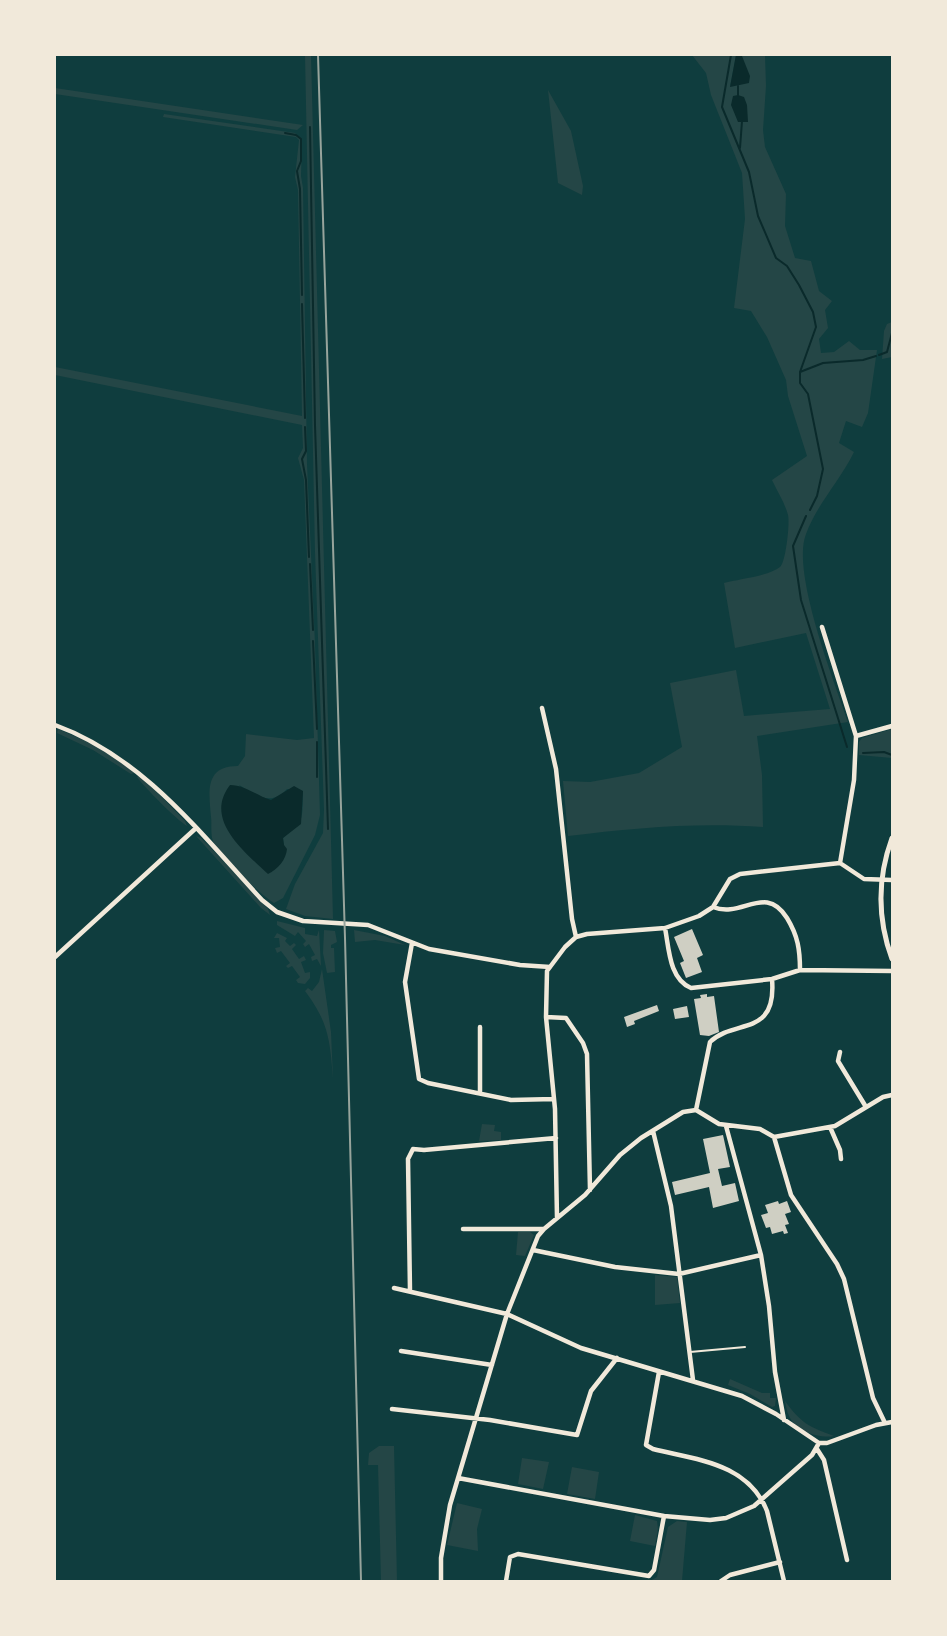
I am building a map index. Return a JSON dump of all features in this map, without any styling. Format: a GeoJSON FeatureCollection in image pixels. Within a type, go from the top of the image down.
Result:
{"type":"FeatureCollection","features":[{"type":"Feature","properties":{"kind":"street"},"geometry":{"type":"LineString","coordinates":[[822,627],[856,736],[852,792],[840,863]]}},
{"type":"Feature","properties":{"kind":"street"},"geometry":{"type":"LineString","coordinates":[[542,708],[556,769],[572,919],[576,937]]}},
{"type":"Feature","properties":{"kind":"street"},"geometry":{"type":"LineString","coordinates":[[55,725],[103,746],[138,771],[270,907],[288,916],[312,923],[374,926],[412,944],[478,958],[550,967]]}},
{"type":"Feature","properties":{"kind":"street"},"geometry":{"type":"LineString","coordinates":[[856,736],[892,726]]}},
{"type":"Feature","properties":{"kind":"street"},"geometry":{"type":"LineString","coordinates":[[55,957],[195,829]]}},
{"type":"Feature","properties":{"kind":"street"},"geometry":{"type":"LineString","coordinates":[[892,838],[880,880],[883,926],[892,959]]}},
{"type":"Feature","properties":{"kind":"street"},"geometry":{"type":"LineString","coordinates":[[557,1218],[556,1138],[545,982],[550,967],[576,937],[587,934],[665,928],[699,916],[713,907],[730,880],[740,874],[840,863],[864,879],[892,880]]}},
{"type":"Feature","properties":{"kind":"street"},"geometry":{"type":"LineString","coordinates":[[713,907],[728,910],[761,903],[776,904],[797,935],[800,970]]}},
{"type":"Feature","properties":{"kind":"street"},"geometry":{"type":"LineString","coordinates":[[665,928],[675,972],[680,981],[689,987],[772,979],[800,970],[892,971]]}},
{"type":"Feature","properties":{"kind":"street"},"geometry":{"type":"LineString","coordinates":[[412,944],[405,982],[419,1079],[428,1083],[511,1100],[554,1099]]}},
{"type":"Feature","properties":{"kind":"street"},"geometry":{"type":"LineString","coordinates":[[696,1110],[710,1042],[720,1035],[752,1024],[764,1016],[770,1004],[772,979]]}},
{"type":"Feature","properties":{"kind":"street"},"geometry":{"type":"LineString","coordinates":[[546,1017],[561,1016],[566,1018],[583,1043],[587,1054],[590,1190]]}},
{"type":"Feature","properties":{"kind":"street"},"geometry":{"type":"LineString","coordinates":[[480,1027],[480,1093]]}},
{"type":"Feature","properties":{"kind":"street"},"geometry":{"type":"LineString","coordinates":[[840,1052],[838,1059],[840,1065],[866,1107]]}},
{"type":"Feature","properties":{"kind":"street"},"geometry":{"type":"LineString","coordinates":[[441,1581],[440,1558],[445,1526],[458,1478],[507,1314],[533,1250],[544,1229],[590,1190],[620,1155],[683,1112],[696,1110],[711,1121],[726,1126],[760,1129],[774,1137],[830,1127],[883,1096],[892,1095]]}},
{"type":"Feature","properties":{"kind":"street"},"geometry":{"type":"LineString","coordinates":[[726,1126],[761,1255],[775,1372],[784,1420]]}},
{"type":"Feature","properties":{"kind":"street"},"geometry":{"type":"LineString","coordinates":[[830,1127],[840,1150],[841,1159]]}},
{"type":"Feature","properties":{"kind":"street"},"geometry":{"type":"LineString","coordinates":[[653,1131],[671,1206],[693,1380]]}},
{"type":"Feature","properties":{"kind":"street"},"geometry":{"type":"LineString","coordinates":[[774,1137],[792,1195],[837,1264],[844,1279],[873,1398],[885,1422]]}},
{"type":"Feature","properties":{"kind":"street"},"geometry":{"type":"LineString","coordinates":[[410,1291],[408,1159],[413,1149],[424,1150],[556,1138]]}},
{"type":"Feature","properties":{"kind":"street"},"geometry":{"type":"LineString","coordinates":[[463,1229],[544,1229]]}},
{"type":"Feature","properties":{"kind":"street"},"geometry":{"type":"LineString","coordinates":[[533,1250],[615,1267],[679,1274],[761,1255]]}},
{"type":"Feature","properties":{"kind":"street"},"geometry":{"type":"LineString","coordinates":[[394,1288],[507,1314],[566,1343],[659,1372],[693,1380],[750,1399],[819,1443],[827,1443],[885,1422],[892,1422]]}},
{"type":"Feature","properties":{"kind":"street"},"geometry":{"type":"LineString","coordinates":[[401,1351],[492,1366]]}},
{"type":"Feature","properties":{"kind":"street"},"geometry":{"type":"LineString","coordinates":[[392,1409],[476,1418],[577,1435],[591,1391],[617,1358]]}},
{"type":"Feature","properties":{"kind":"street"},"geometry":{"type":"LineString","coordinates":[[659,1372],[646,1445],[653,1449],[722,1466],[746,1479],[763,1500],[784,1581]]}},
{"type":"Feature","properties":{"kind":"street"},"geometry":{"type":"LineString","coordinates":[[458,1478],[664,1516],[697,1520],[726,1518],[740,1513],[763,1500],[817,1449],[819,1443]]}},
{"type":"Feature","properties":{"kind":"street"},"geometry":{"type":"LineString","coordinates":[[817,1449],[824,1460],[847,1560]]}},
{"type":"Feature","properties":{"kind":"street"},"geometry":{"type":"LineString","coordinates":[[506,1581],[510,1557],[518,1554],[649,1576],[654,1570],[664,1516]]}},
{"type":"Feature","properties":{"kind":"street"},"geometry":{"type":"LineString","coordinates":[[721,1581],[730,1575],[780,1562]]}},
{"type":"Feature","properties":{"kind":"lane"},"geometry":{"type":"LineString","coordinates":[[690,1352],[745,1348]]}},
{"type":"Feature","properties":{"kind":"shaded area"},"geometry":{"type":"Polygon","coordinates":[[[305,55],[311,55],[333,919],[305,916],[286,909],[295,884],[323,833],[324,810],[315,552],[305,55]]]}},
{"type":"Feature","properties":{"kind":"shaded area"},"geometry":{"type":"Polygon","coordinates":[[[692,55],[736,55],[730,87],[741,55],[765,55],[766,86],[763,130],[765,147],[786,194],[785,226],[795,258],[811,261],[819,291],[832,301],[825,310],[828,328],[819,339],[821,353],[834,352],[849,341],[860,350],[877,350],[868,413],[862,427],[846,421],[839,443],[854,452],[811,523],[806,534],[803,551],[804,574],[816,627],[848,722],[757,736],[762,775],[763,827],[714,825],[666,827],[568,836],[563,781],[590,782],[639,773],[682,747],[670,683],[736,670],[744,716],[830,709],[806,633],[735,648],[724,583],[761,575],[775,570],[782,564],[786,550],[788,515],[772,480],[807,456],[788,396],[786,380],[767,337],[751,311],[734,308],[745,219],[742,173],[711,95],[706,73],[692,55]]]}},
{"type":"Feature","properties":{"kind":"shaded area"},"geometry":{"type":"Polygon","coordinates":[[[736,55],[742,56],[750,76],[749,83],[730,87],[736,55]]]}},
{"type":"Feature","properties":{"kind":"shaded area"},"geometry":{"type":"Polygon","coordinates":[[[55,88],[303,125],[297,130],[55,94],[55,88]]]}},
{"type":"Feature","properties":{"kind":"shaded area"},"geometry":{"type":"Polygon","coordinates":[[[548,90],[571,131],[583,186],[582,195],[558,183],[548,90]]]}},
{"type":"Feature","properties":{"kind":"shaded area"},"geometry":{"type":"Polygon","coordinates":[[[733,96],[744,97],[747,105],[748,122],[738,122],[731,105],[733,96]]]}},
{"type":"Feature","properties":{"kind":"shaded area"},"geometry":{"type":"Polygon","coordinates":[[[164,114],[295,133],[302,140],[301,176],[303,188],[307,464],[320,815],[315,835],[283,898],[274,903],[242,876],[214,843],[210,790],[211,782],[219,770],[238,766],[245,756],[246,734],[297,740],[314,738],[304,480],[298,458],[303,448],[302,425],[55,375],[55,367],[302,416],[298,190],[295,177],[299,140],[296,137],[163,117],[164,114]],[[239,785],[284,846],[283,838],[301,819],[303,791],[287,789],[275,797],[263,798],[239,785]]]}},
{"type":"Feature","properties":{"kind":"shaded area"},"geometry":{"type":"Polygon","coordinates":[[[892,322],[892,357],[882,359],[884,331],[887,324],[892,322]]]}},
{"type":"Feature","properties":{"kind":"shaded area"},"geometry":{"type":"Polygon","coordinates":[[[58,729],[97,746],[135,772],[131,774],[93,750],[57,733],[58,729]]]}},
{"type":"Feature","properties":{"kind":"shaded area"},"geometry":{"type":"Polygon","coordinates":[[[892,729],[892,758],[859,755],[859,742],[862,738],[892,729]]]}},
{"type":"Feature","properties":{"kind":"shaded area"},"geometry":{"type":"Polygon","coordinates":[[[140,775],[185,821],[187,826],[146,788],[137,777],[140,775]]]}},
{"type":"Feature","properties":{"kind":"shaded area"},"geometry":{"type":"Polygon","coordinates":[[[230,785],[241,787],[271,800],[294,786],[303,791],[301,824],[283,838],[287,849],[285,857],[275,870],[268,874],[239,845],[224,823],[221,811],[223,798],[230,785]]]}},
{"type":"Feature","properties":{"kind":"shaded area"},"geometry":{"type":"Polygon","coordinates":[[[196,836],[201,838],[211,848],[268,909],[270,915],[261,908],[196,836]]]}},
{"type":"Feature","properties":{"kind":"shaded area"},"geometry":{"type":"Polygon","coordinates":[[[277,921],[305,928],[305,934],[317,936],[319,930],[321,966],[317,959],[312,961],[311,957],[315,955],[309,944],[305,947],[303,944],[306,941],[298,932],[295,936],[277,925],[277,921]]]}},
{"type":"Feature","properties":{"kind":"shaded area"},"geometry":{"type":"Polygon","coordinates":[[[324,930],[335,931],[337,942],[331,945],[331,948],[334,948],[335,972],[327,973],[323,953],[324,930]]]}},
{"type":"Feature","properties":{"kind":"shaded area"},"geometry":{"type":"Polygon","coordinates":[[[354,930],[385,936],[405,945],[375,940],[355,942],[354,930]]]}},
{"type":"Feature","properties":{"kind":"shaded area"},"geometry":{"type":"Polygon","coordinates":[[[277,933],[287,938],[285,941],[290,946],[294,943],[296,945],[292,949],[299,959],[304,956],[306,960],[301,962],[305,973],[310,972],[310,978],[305,984],[298,983],[296,980],[300,977],[292,966],[288,968],[286,966],[290,963],[281,951],[277,953],[275,948],[280,947],[279,938],[274,938],[277,933]]]}},
{"type":"Feature","properties":{"kind":"shaded area"},"geometry":{"type":"Polygon","coordinates":[[[322,969],[331,1032],[333,1079],[331,1054],[324,1023],[305,991],[308,988],[312,991],[319,982],[322,969]]]}},
{"type":"Feature","properties":{"kind":"shaded area"},"geometry":{"type":"Polygon","coordinates":[[[482,1124],[495,1125],[494,1131],[501,1132],[501,1140],[479,1141],[482,1124]]]}},
{"type":"Feature","properties":{"kind":"shaded area"},"geometry":{"type":"Polygon","coordinates":[[[518,1232],[530,1232],[534,1235],[525,1256],[516,1255],[518,1232]]]}},
{"type":"Feature","properties":{"kind":"shaded area"},"geometry":{"type":"Polygon","coordinates":[[[655,1275],[677,1277],[680,1303],[655,1305],[655,1275]]]}},
{"type":"Feature","properties":{"kind":"shaded area"},"geometry":{"type":"Polygon","coordinates":[[[730,1379],[762,1393],[770,1393],[770,1398],[776,1398],[775,1406],[772,1407],[750,1394],[728,1385],[730,1379]]]}},
{"type":"Feature","properties":{"kind":"shaded area"},"geometry":{"type":"Polygon","coordinates":[[[785,1401],[806,1423],[834,1436],[815,1435],[802,1430],[789,1416],[785,1401]]]}},
{"type":"Feature","properties":{"kind":"shaded area"},"geometry":{"type":"Polygon","coordinates":[[[379,1446],[394,1446],[397,1581],[381,1581],[378,1465],[368,1465],[369,1453],[379,1446]]]}},
{"type":"Feature","properties":{"kind":"shaded area"},"geometry":{"type":"Polygon","coordinates":[[[522,1458],[549,1462],[543,1489],[518,1484],[522,1458]]]}},
{"type":"Feature","properties":{"kind":"shaded area"},"geometry":{"type":"Polygon","coordinates":[[[572,1467],[599,1472],[595,1499],[567,1494],[572,1467]]]}},
{"type":"Feature","properties":{"kind":"shaded area"},"geometry":{"type":"Polygon","coordinates":[[[457,1503],[482,1509],[477,1529],[478,1551],[447,1545],[457,1503]]]}},
{"type":"Feature","properties":{"kind":"shaded area"},"geometry":{"type":"Polygon","coordinates":[[[635,1515],[657,1521],[658,1529],[655,1546],[630,1541],[635,1515]]]}},
{"type":"Feature","properties":{"kind":"shaded area"},"geometry":{"type":"Polygon","coordinates":[[[677,1521],[687,1522],[682,1581],[650,1581],[657,1577],[668,1527],[677,1521]]]}},
{"type":"Feature","properties":{"kind":"building"},"geometry":{"type":"Polygon","coordinates":[[[692,929],[703,955],[697,958],[702,972],[686,978],[680,963],[684,961],[674,937],[692,929]]]}},
{"type":"Feature","properties":{"kind":"building"},"geometry":{"type":"Polygon","coordinates":[[[707,994],[707,997],[714,996],[719,1032],[709,1036],[700,1035],[694,999],[701,998],[700,995],[707,994]]]}},
{"type":"Feature","properties":{"kind":"building"},"geometry":{"type":"Polygon","coordinates":[[[657,1005],[659,1011],[634,1021],[635,1024],[627,1027],[624,1017],[657,1005]]]}},
{"type":"Feature","properties":{"kind":"building"},"geometry":{"type":"Polygon","coordinates":[[[687,1006],[689,1017],[675,1019],[673,1009],[687,1006]]]}},
{"type":"Feature","properties":{"kind":"building"},"geometry":{"type":"Polygon","coordinates":[[[723,1135],[730,1167],[718,1169],[722,1186],[735,1183],[739,1201],[713,1208],[709,1187],[675,1195],[672,1182],[710,1173],[703,1139],[723,1135]]]}},
{"type":"Feature","properties":{"kind":"building"},"geometry":{"type":"Polygon","coordinates":[[[778,1201],[779,1204],[787,1201],[791,1212],[785,1214],[789,1224],[785,1225],[788,1233],[784,1234],[783,1231],[772,1234],[770,1227],[766,1228],[761,1215],[768,1213],[765,1205],[778,1201]]]}},
{"type":"Feature","properties":{"kind":"waterway"},"geometry":{"type":"LineString","coordinates":[[731,55],[722,107],[749,172],[758,216],[776,258],[787,266],[799,285],[813,312],[816,327],[800,372],[800,383],[808,394],[823,469],[817,496],[810,510]]}},
{"type":"Feature","properties":{"kind":"waterway"},"geometry":{"type":"LineString","coordinates":[[738,86],[738,96]]}},
{"type":"Feature","properties":{"kind":"waterway"},"geometry":{"type":"LineString","coordinates":[[740,148],[742,121]]}},
{"type":"Feature","properties":{"kind":"waterway"},"geometry":{"type":"LineString","coordinates":[[310,127],[315,425],[328,829]]}},
{"type":"Feature","properties":{"kind":"waterway"},"geometry":{"type":"LineString","coordinates":[[285,133],[296,135],[301,139],[301,161],[297,171],[300,189],[302,295]]}},
{"type":"Feature","properties":{"kind":"waterway"},"geometry":{"type":"LineString","coordinates":[[302,304],[305,418]]}},
{"type":"Feature","properties":{"kind":"waterway"},"geometry":{"type":"LineString","coordinates":[[879,355],[887,352],[892,333]]}},
{"type":"Feature","properties":{"kind":"waterway"},"geometry":{"type":"LineString","coordinates":[[800,372],[823,363],[863,360],[876,356]]}},
{"type":"Feature","properties":{"kind":"waterway"},"geometry":{"type":"LineString","coordinates":[[305,427],[306,451],[302,459],[306,480],[309,557]]}},
{"type":"Feature","properties":{"kind":"waterway"},"geometry":{"type":"LineString","coordinates":[[806,516],[793,546],[801,600],[847,747]]}},
{"type":"Feature","properties":{"kind":"waterway"},"geometry":{"type":"LineString","coordinates":[[310,564],[313,630]]}},
{"type":"Feature","properties":{"kind":"waterway"},"geometry":{"type":"LineString","coordinates":[[313,641],[317,729]]}},
{"type":"Feature","properties":{"kind":"waterway"},"geometry":{"type":"LineString","coordinates":[[317,742],[317,777]]}},
{"type":"Feature","properties":{"kind":"waterway"},"geometry":{"type":"LineString","coordinates":[[863,753],[884,752],[892,755]]}},
{"type":"Feature","properties":{"kind":"railway"},"geometry":{"type":"LineString","coordinates":[[318,55],[345,938],[361,1581]]}}]}
